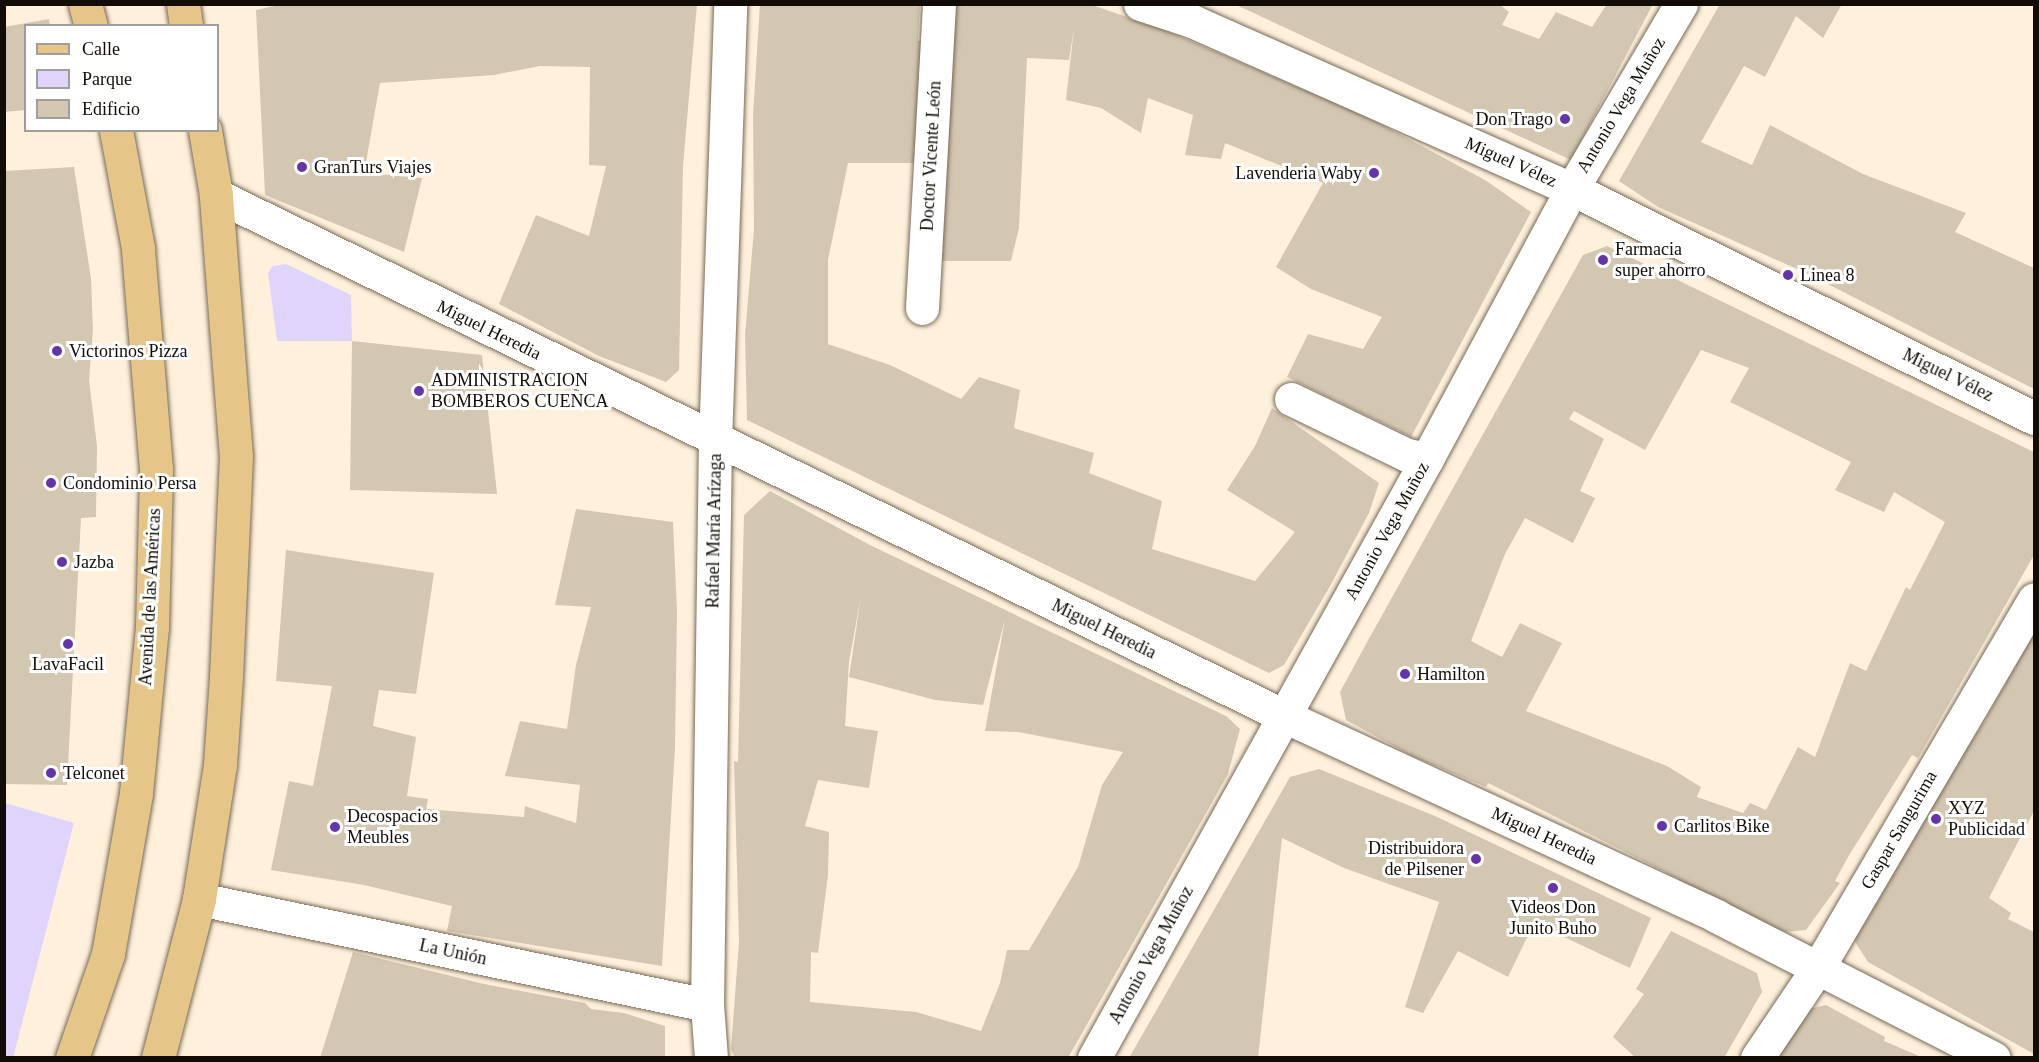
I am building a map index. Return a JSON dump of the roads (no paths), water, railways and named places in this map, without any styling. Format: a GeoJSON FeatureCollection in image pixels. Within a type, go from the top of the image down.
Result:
{"type":"FeatureCollection","features":[{"type":"Feature","properties":{"kind":"main road"},"geometry":{"type":"LineString","coordinates":[[85,4],[90,24]]}},
{"type":"Feature","properties":{"kind":"main road"},"geometry":{"type":"LineString","coordinates":[[183,4],[186,24]]}},
{"type":"Feature","properties":{"kind":"main road","name":"Avenida de las Américas"},"geometry":{"type":"LineString","coordinates":[[72,1058],[108,954],[136,793],[152,627],[156,469],[138,248],[116,132]]}},
{"type":"Feature","properties":{"kind":"main road"},"geometry":{"type":"LineString","coordinates":[[158,1058],[199,899],[220,765],[236,457],[216,195],[205,132]]}},
{"type":"Feature","properties":{"kind":"street","name":"Rafael María Arízaga"},"geometry":{"type":"LineString","coordinates":[[711,1058],[707,1005],[715,442],[730,4]]}},
{"type":"Feature","properties":{"kind":"street","name":"Doctor Vicente León"},"geometry":{"type":"LineString","coordinates":[[922,308],[939,4]]}},
{"type":"Feature","properties":{"kind":"street","name":"Miguel Vélez"},"geometry":{"type":"LineString","coordinates":[[1140,4],[1196,13],[1572,189],[2034,418]]}},
{"type":"Feature","properties":{"kind":"street","name":"Antonio Vega Muñoz"},"geometry":{"type":"LineString","coordinates":[[1094,1058],[1427,459],[1572,189],[1681,4]]}},
{"type":"Feature","properties":{"kind":"street","name":"Miguel Heredia"},"geometry":{"type":"LineString","coordinates":[[216,195],[715,442],[1284,716],[1819,966],[1994,1058]]}},
{"type":"Feature","properties":{"kind":"street"},"geometry":{"type":"LineString","coordinates":[[1291,399],[1407,455],[1427,459]]}},
{"type":"Feature","properties":{"kind":"street","name":"Gaspar Sangurima"},"geometry":{"type":"LineString","coordinates":[[1757,1058],[1819,966],[2034,599]]}},
{"type":"Feature","properties":{"kind":"street","name":"La Unión"},"geometry":{"type":"LineString","coordinates":[[199,899],[707,1005]]}},
{"type":"Feature","properties":{"kind":"place","name":"Don Trago"},"geometry":{"type":"Point","coordinates":[1565,119]}},
{"type":"Feature","properties":{"kind":"place","name":"GranTurs Viajes"},"geometry":{"type":"Point","coordinates":[302,167]}},
{"type":"Feature","properties":{"kind":"place","name":"Lavenderia Waby"},"geometry":{"type":"Point","coordinates":[1374,173]}},
{"type":"Feature","properties":{"kind":"place","name":"Farmacia super ahorro"},"geometry":{"type":"Point","coordinates":[1603,260]}},
{"type":"Feature","properties":{"kind":"place","name":"Linea 8"},"geometry":{"type":"Point","coordinates":[1788,275]}},
{"type":"Feature","properties":{"kind":"place","name":"Victorinos Pizza"},"geometry":{"type":"Point","coordinates":[57,351]}},
{"type":"Feature","properties":{"kind":"place","name":"ADMINISTRACION BOMBEROS CUENCA"},"geometry":{"type":"Point","coordinates":[419,391]}},
{"type":"Feature","properties":{"kind":"place","name":"Condominio Persa"},"geometry":{"type":"Point","coordinates":[51,483]}},
{"type":"Feature","properties":{"kind":"place","name":"Jazba"},"geometry":{"type":"Point","coordinates":[62,562]}},
{"type":"Feature","properties":{"kind":"place","name":"LavaFacil"},"geometry":{"type":"Point","coordinates":[68,644]}},
{"type":"Feature","properties":{"kind":"place","name":"Hamilton"},"geometry":{"type":"Point","coordinates":[1405,674]}},
{"type":"Feature","properties":{"kind":"place","name":"Telconet"},"geometry":{"type":"Point","coordinates":[51,773]}},
{"type":"Feature","properties":{"kind":"place","name":"XYZ Publicidad"},"geometry":{"type":"Point","coordinates":[1936,819]}},
{"type":"Feature","properties":{"kind":"place","name":"Carlitos Bike"},"geometry":{"type":"Point","coordinates":[1662,826]}},
{"type":"Feature","properties":{"kind":"place","name":"Decospacios Meubles"},"geometry":{"type":"Point","coordinates":[335,827]}},
{"type":"Feature","properties":{"kind":"place","name":"Distribuidora de Pilsener"},"geometry":{"type":"Point","coordinates":[1476,859]}},
{"type":"Feature","properties":{"kind":"place","name":"Videos Don Junito Buho"},"geometry":{"type":"Point","coordinates":[1553,888]}}]}
